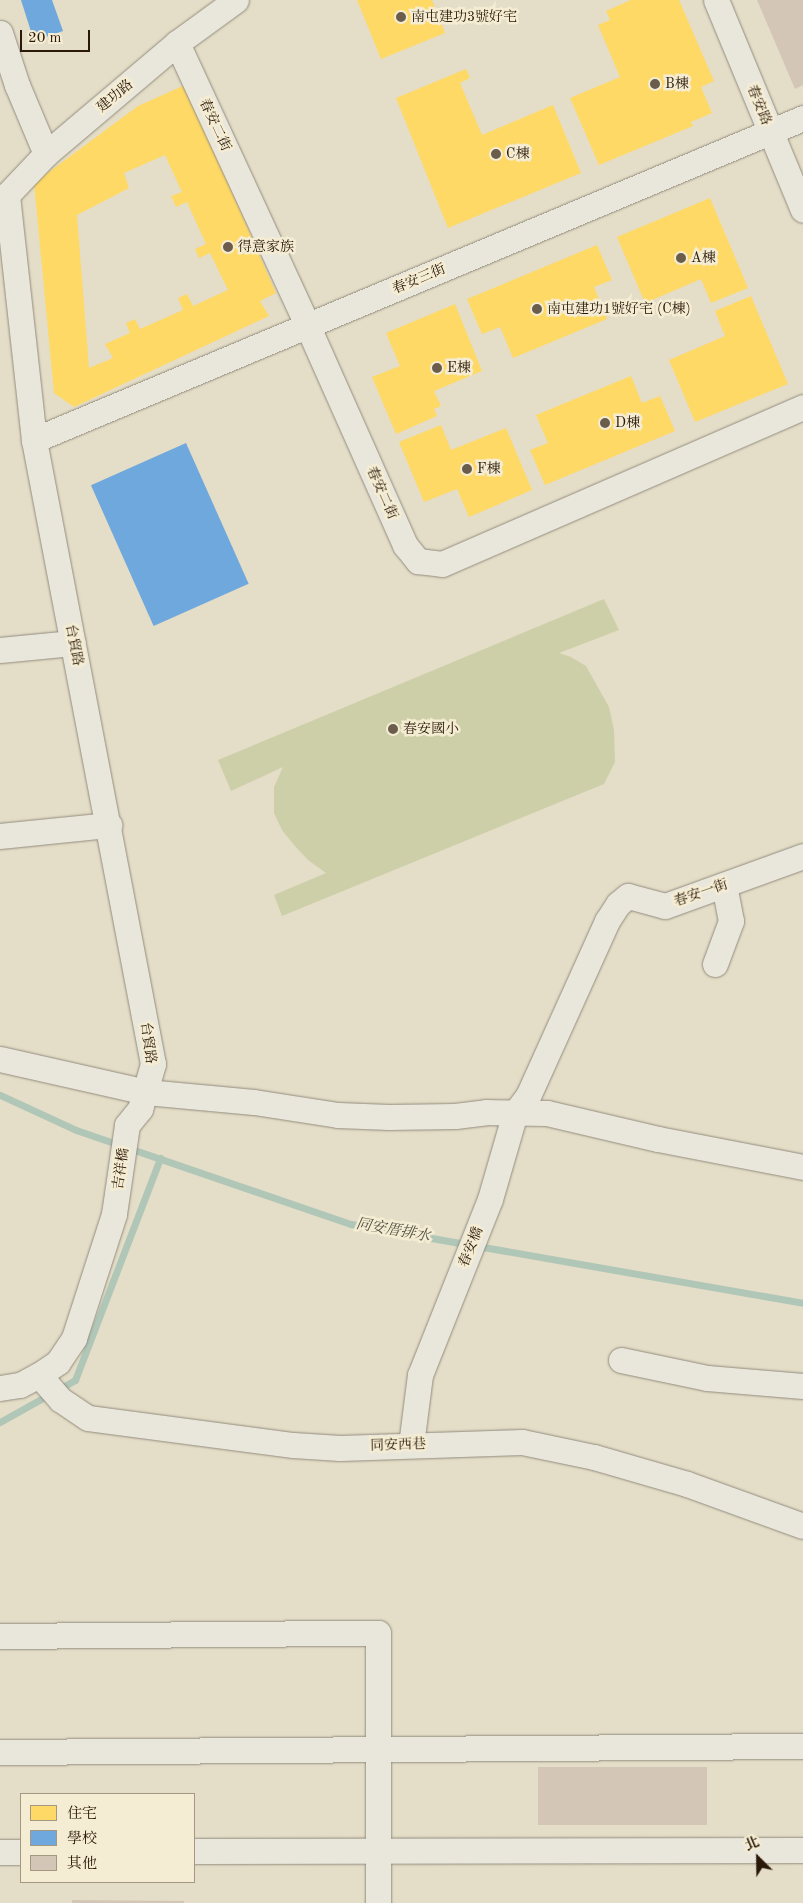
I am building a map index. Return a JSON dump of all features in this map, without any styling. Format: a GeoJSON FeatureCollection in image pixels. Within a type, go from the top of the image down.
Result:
{"type":"FeatureCollection","features":[{"type":"Feature","properties":{"kind":"street","name":"建功路"},"geometry":{"type":"LineString","coordinates":[[3,197],[46,154],[177,43],[236,0]]}},
{"type":"Feature","properties":{"kind":"street","name":"春安路"},"geometry":{"type":"LineString","coordinates":[[716,0],[803,210]]}},
{"type":"Feature","properties":{"kind":"street"},"geometry":{"type":"LineString","coordinates":[[0,33],[17,85],[46,154]]}},
{"type":"Feature","properties":{"kind":"street","name":"春安二街"},"geometry":{"type":"LineString","coordinates":[[177,43],[308,327],[405,545],[418,561],[442,564],[803,407]]}},
{"type":"Feature","properties":{"kind":"street","name":"春安三街"},"geometry":{"type":"LineString","coordinates":[[34,440],[308,327],[803,118]]}},
{"type":"Feature","properties":{"kind":"street","name":"台貿路"},"geometry":{"type":"LineString","coordinates":[[3,197],[34,440],[109,825],[153,1064],[140,1109],[127,1125]]}},
{"type":"Feature","properties":{"kind":"street"},"geometry":{"type":"LineString","coordinates":[[0,650],[73,643]]}},
{"type":"Feature","properties":{"kind":"street"},"geometry":{"type":"LineString","coordinates":[[0,836],[109,825]]}},
{"type":"Feature","properties":{"kind":"street","name":"春安一街"},"geometry":{"type":"LineString","coordinates":[[607,921],[618,904],[628,896],[665,906],[803,856]]}},
{"type":"Feature","properties":{"kind":"street"},"geometry":{"type":"LineString","coordinates":[[715,964],[731,921],[724,886]]}},
{"type":"Feature","properties":{"kind":"street","name":"春安橋"},"geometry":{"type":"LineString","coordinates":[[411,1445],[420,1376],[490,1199],[522,1105],[607,921]]}},
{"type":"Feature","properties":{"kind":"street"},"geometry":{"type":"LineString","coordinates":[[0,1059],[146,1092],[254,1102],[338,1115],[454,1116],[522,1105],[547,1113],[658,1138],[803,1167]]}},
{"type":"Feature","properties":{"kind":"street","name":"吉祥橋"},"geometry":{"type":"LineString","coordinates":[[39,1376],[58,1362],[74,1338],[114,1214],[127,1125]]}},
{"type":"Feature","properties":{"kind":"street"},"geometry":{"type":"LineString","coordinates":[[621,1360],[707,1378],[803,1386]]}},
{"type":"Feature","properties":{"kind":"street"},"geometry":{"type":"LineString","coordinates":[[0,1388],[20,1385],[39,1376]]}},
{"type":"Feature","properties":{"kind":"street","name":"同安西巷"},"geometry":{"type":"LineString","coordinates":[[39,1376],[60,1400],[88,1418],[293,1445],[340,1448],[522,1442],[594,1457],[687,1484],[803,1526]]}},
{"type":"Feature","properties":{"kind":"street"},"geometry":{"type":"LineString","coordinates":[[0,1636],[378,1633],[378,1903]]}},
{"type":"Feature","properties":{"kind":"street"},"geometry":{"type":"LineString","coordinates":[[0,1752],[803,1746]]}},
{"type":"Feature","properties":{"kind":"street"},"geometry":{"type":"LineString","coordinates":[[195,1851],[803,1850]]}},
{"type":"Feature","properties":{"kind":"street"},"geometry":{"type":"LineString","coordinates":[[0,1852],[20,1852]]}},
{"type":"Feature","properties":{"kind":"green space"},"geometry":{"type":"Polygon","coordinates":[[[604,599],[619,630],[559,653],[571,657],[586,666],[609,707],[614,730],[615,762],[604,784],[282,916],[274,895],[326,873],[308,860],[294,845],[282,830],[274,813],[274,787],[283,767],[231,791],[218,760],[604,599]]]}},
{"type":"Feature","properties":{"kind":"building: 住宅","name":"南屯建功3號好宅"},"geometry":{"type":"Polygon","coordinates":[[[357,0],[432,0],[445,33],[381,59],[357,0]]]}},
{"type":"Feature","properties":{"kind":"building: 住宅","name":"B棟"},"geometry":{"type":"Polygon","coordinates":[[[631,0],[679,0],[714,81],[701,87],[712,113],[691,122],[693,126],[599,165],[570,98],[620,77],[598,25],[610,20],[606,11],[631,0]]]}},
{"type":"Feature","properties":{"kind":"building: 住宅","name":"C棟"},"geometry":{"type":"Polygon","coordinates":[[[466,69],[470,78],[460,83],[482,135],[553,105],[581,173],[448,228],[396,98],[466,69]]]}},
{"type":"Feature","properties":{"kind":"building: 住宅","name":"得意家族"},"geometry":{"type":"Polygon","coordinates":[[[185,85],[276,293],[260,301],[269,316],[74,407],[54,393],[34,183],[138,106],[185,85]],[[165,155],[124,173],[129,188],[77,215],[89,368],[113,358],[105,344],[130,333],[126,323],[135,319],[140,329],[183,310],[178,298],[187,294],[193,306],[228,290],[210,253],[199,258],[195,249],[206,244],[187,202],[176,207],[171,196],[182,192],[165,155]]]}},
{"type":"Feature","properties":{"kind":"building: 住宅","name":"A棟"},"geometry":{"type":"Polygon","coordinates":[[[710,198],[748,288],[711,303],[701,279],[645,303],[617,237],[710,198]]]}},
{"type":"Feature","properties":{"kind":"building: 住宅","name":"南屯建功1號好宅 (C棟)"},"geometry":{"type":"Polygon","coordinates":[[[597,245],[612,280],[594,287],[607,319],[513,358],[500,327],[482,334],[467,299],[597,245]]]}},
{"type":"Feature","properties":{"kind":"building: 住宅"},"geometry":{"type":"Polygon","coordinates":[[[751,296],[788,384],[695,422],[669,360],[725,336],[715,311],[751,296]]]}},
{"type":"Feature","properties":{"kind":"building: 住宅","name":"E棟"},"geometry":{"type":"Polygon","coordinates":[[[455,304],[482,371],[434,391],[441,406],[434,409],[437,416],[396,434],[372,377],[400,366],[386,333],[455,304]]]}},
{"type":"Feature","properties":{"kind":"building: 住宅","name":"D棟"},"geometry":{"type":"Polygon","coordinates":[[[631,376],[642,403],[660,396],[675,431],[545,485],[530,450],[548,443],[536,415],[631,376]]]}},
{"type":"Feature","properties":{"kind":"building: 住宅","name":"F棟"},"geometry":{"type":"Polygon","coordinates":[[[441,425],[451,450],[506,428],[532,490],[469,517],[457,489],[424,502],[399,442],[441,425]]]}},
{"type":"Feature","properties":{"kind":"building: 學校"},"geometry":{"type":"Polygon","coordinates":[[[21,0],[52,0],[63,31],[34,41],[21,0]]]}},
{"type":"Feature","properties":{"kind":"building: 學校"},"geometry":{"type":"Polygon","coordinates":[[[186,443],[249,584],[154,626],[91,485],[186,443]]]}},
{"type":"Feature","properties":{"kind":"building: 其他"},"geometry":{"type":"Polygon","coordinates":[[[757,0],[803,0],[803,85],[795,89],[757,0]]]}},
{"type":"Feature","properties":{"kind":"building: 其他"},"geometry":{"type":"Polygon","coordinates":[[[538,1767],[707,1767],[707,1825],[538,1825],[538,1767]]]}},
{"type":"Feature","properties":{"kind":"building: 其他"},"geometry":{"type":"Polygon","coordinates":[[[72,1900],[184,1901],[184,1903],[72,1903],[72,1900]]]}},
{"type":"Feature","properties":{"kind":"waterway","name":"同安厝排水"},"geometry":{"type":"LineString","coordinates":[[0,1095],[76,1130],[351,1224],[803,1303]]}},
{"type":"Feature","properties":{"kind":"waterway"},"geometry":{"type":"LineString","coordinates":[[0,1422],[75,1380],[160,1158]]}},
{"type":"Feature","properties":{"kind":"place","name":"南屯建功3號好宅"},"geometry":{"type":"Point","coordinates":[401,17]}},
{"type":"Feature","properties":{"kind":"place","name":"B棟"},"geometry":{"type":"Point","coordinates":[655,84]}},
{"type":"Feature","properties":{"kind":"place","name":"C棟"},"geometry":{"type":"Point","coordinates":[496,154]}},
{"type":"Feature","properties":{"kind":"place","name":"得意家族"},"geometry":{"type":"Point","coordinates":[228,247]}},
{"type":"Feature","properties":{"kind":"place","name":"A棟"},"geometry":{"type":"Point","coordinates":[681,258]}},
{"type":"Feature","properties":{"kind":"place","name":"南屯建功1號好宅 (C棟)"},"geometry":{"type":"Point","coordinates":[537,309]}},
{"type":"Feature","properties":{"kind":"place","name":"E棟"},"geometry":{"type":"Point","coordinates":[437,368]}},
{"type":"Feature","properties":{"kind":"place","name":"D棟"},"geometry":{"type":"Point","coordinates":[605,423]}},
{"type":"Feature","properties":{"kind":"place","name":"F棟"},"geometry":{"type":"Point","coordinates":[467,469]}},
{"type":"Feature","properties":{"kind":"place","name":"春安國小"},"geometry":{"type":"Point","coordinates":[393,729]}}]}
